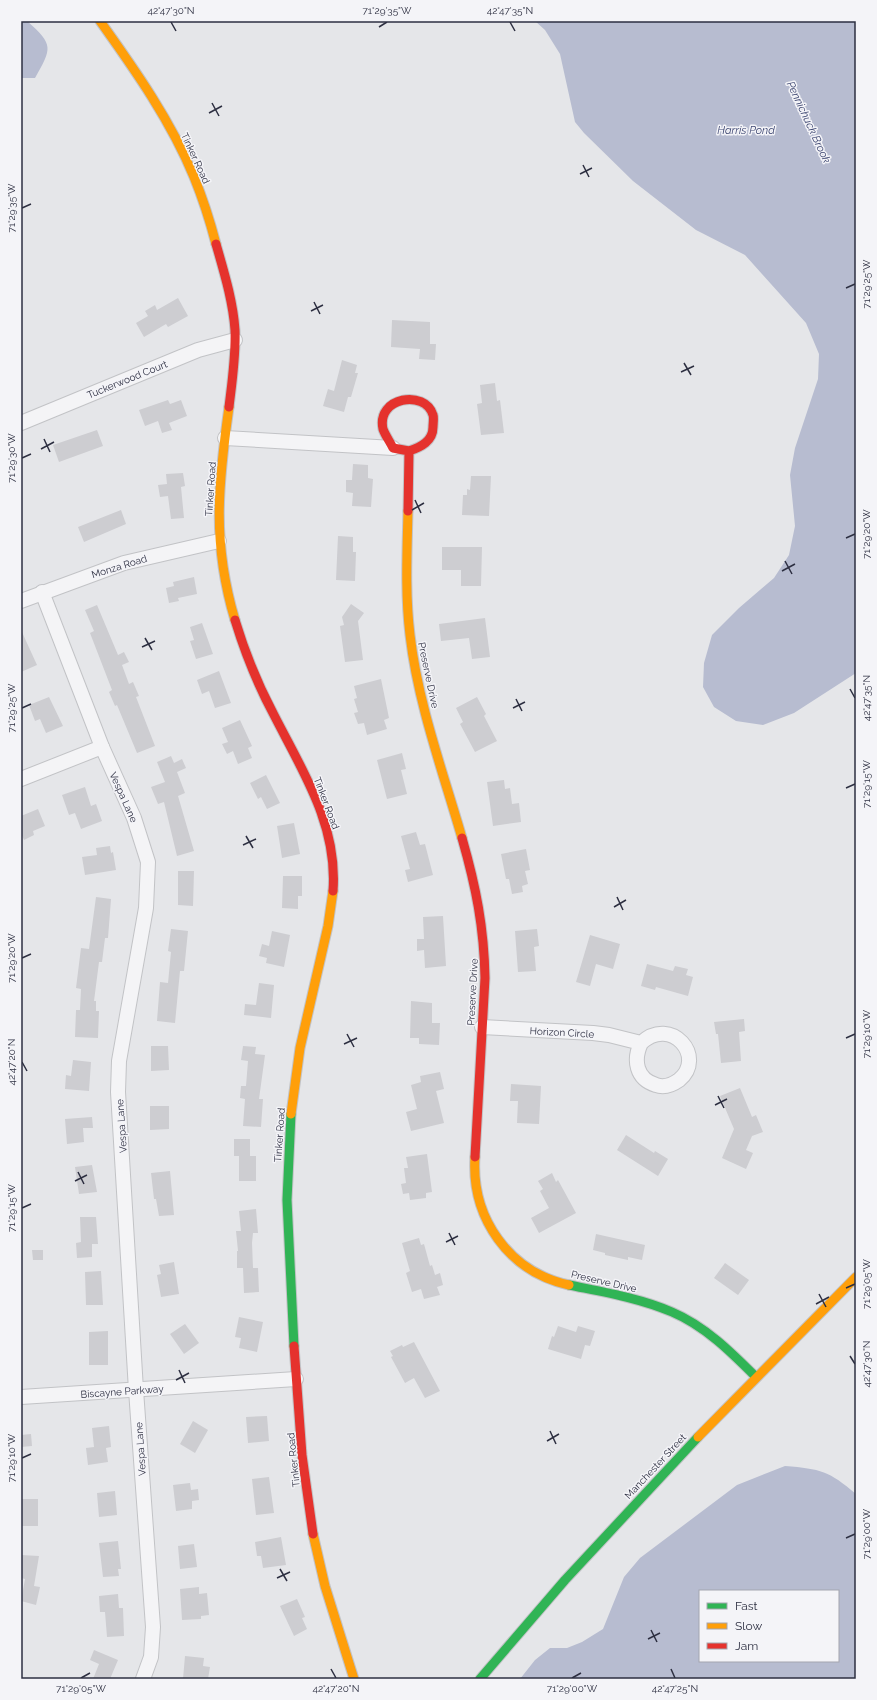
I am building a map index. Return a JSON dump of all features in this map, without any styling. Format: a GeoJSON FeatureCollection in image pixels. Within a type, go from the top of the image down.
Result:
{"type":"FeatureCollection","features":[{"type":"Feature","properties":{"kind":"street","name":"Tinker Road"},"geometry":{"type":"LineString","coordinates":[[100,21],[133,68],[166,123],[195,178],[206,207],[227,282],[235,340],[219,490],[219,540],[226,587],[243,645],[273,714],[315,796],[326,825],[333,855],[333,886],[330,917],[302,1036],[290,1127],[288,1220],[296,1379],[312,1530],[319,1560],[354,1679]]}},
{"type":"Feature","properties":{"kind":"street","name":"Tuckerwood Court"},"geometry":{"type":"LineString","coordinates":[[21,423],[198,350],[235,340]]}},
{"type":"Feature","properties":{"kind":"street"},"geometry":{"type":"LineString","coordinates":[[225,438],[409,450],[417,449],[425,444],[430,438],[434,426],[432,413],[427,406],[411,398],[395,402],[388,407],[384,415],[383,432],[393,448]]}},
{"type":"Feature","properties":{"kind":"street","name":"Preserve Drive"},"geometry":{"type":"LineString","coordinates":[[409,450],[406,584],[410,636],[422,698],[476,888],[482,918],[485,948],[485,978],[474,1172],[477,1194],[484,1217],[500,1242],[522,1264],[544,1278],[640,1301],[674,1312],[719,1341],[756,1377]]}},
{"type":"Feature","properties":{"kind":"street","name":"Monza Road"},"geometry":{"type":"LineString","coordinates":[[21,601],[124,563],[219,540]]}},
{"type":"Feature","properties":{"kind":"street","name":"Vespa Lane"},"geometry":{"type":"LineString","coordinates":[[42,592],[102,747],[134,818],[148,862],[146,908],[120,1061],[118,1092],[136,1390],[153,1626],[151,1657],[143,1679]]}},
{"type":"Feature","properties":{"kind":"street"},"geometry":{"type":"LineString","coordinates":[[21,779],[102,747]]}},
{"type":"Feature","properties":{"kind":"street","name":"Horizon Circle"},"geometry":{"type":"LineString","coordinates":[[482,1027],[593,1033],[614,1036],[641,1043]]}},
{"type":"Feature","properties":{"kind":"street","name":"Manchester Street"},"geometry":{"type":"LineString","coordinates":[[480,1679],[565,1580],[756,1377],[856,1277]]}},
{"type":"Feature","properties":{"kind":"street","name":"Biscayne Parkway"},"geometry":{"type":"LineString","coordinates":[[21,1397],[296,1379]]}},
{"type":"Feature","properties":{"kind":"water"},"geometry":{"type":"Polygon","coordinates":[[[21,21],[27,21],[36,29],[48,47],[45,60],[35,78],[21,78],[21,21]]]}},
{"type":"Feature","properties":{"kind":"water","name":"Harris Pond"},"geometry":{"type":"Polygon","coordinates":[[[535,21],[856,21],[856,673],[794,713],[763,725],[736,721],[714,707],[703,687],[704,663],[712,635],[739,608],[774,578],[789,555],[795,526],[790,475],[795,448],[818,379],[819,354],[806,323],[745,255],[696,230],[633,181],[584,133],[575,122],[560,54],[545,30],[535,21]]]}},
{"type":"Feature","properties":{"kind":"water"},"geometry":{"type":"Polygon","coordinates":[[[785,1466],[807,1468],[824,1472],[839,1480],[856,1494],[856,1679],[520,1679],[535,1660],[550,1648],[567,1648],[582,1642],[603,1629],[624,1577],[640,1558],[737,1485],[785,1466]]]}},
{"type":"Feature","properties":{"kind":"building"},"geometry":{"type":"Polygon","coordinates":[[[178,298],[188,316],[168,327],[166,324],[144,337],[136,323],[148,316],[145,311],[155,305],[157,310],[178,298]]]}},
{"type":"Feature","properties":{"kind":"building"},"geometry":{"type":"Polygon","coordinates":[[[392,320],[430,322],[430,344],[436,344],[435,360],[419,359],[420,349],[391,347],[392,320]]]}},
{"type":"Feature","properties":{"kind":"building"},"geometry":{"type":"Polygon","coordinates":[[[342,360],[357,365],[355,373],[358,373],[351,397],[348,397],[344,412],[323,406],[328,389],[334,391],[342,360]]]}},
{"type":"Feature","properties":{"kind":"building"},"geometry":{"type":"Polygon","coordinates":[[[495,383],[497,401],[500,400],[504,433],[481,435],[477,404],[482,403],[480,385],[495,383]]]}},
{"type":"Feature","properties":{"kind":"building"},"geometry":{"type":"Polygon","coordinates":[[[168,400],[170,404],[181,400],[187,416],[169,423],[172,430],[162,433],[158,421],[145,426],[139,410],[168,400]]]}},
{"type":"Feature","properties":{"kind":"building"},"geometry":{"type":"Polygon","coordinates":[[[97,430],[103,446],[59,462],[53,445],[97,430]]]}},
{"type":"Feature","properties":{"kind":"building"},"geometry":{"type":"Polygon","coordinates":[[[353,464],[368,465],[368,478],[373,479],[371,507],[352,506],[353,493],[346,492],[346,480],[352,480],[353,464]]]}},
{"type":"Feature","properties":{"kind":"building"},"geometry":{"type":"Polygon","coordinates":[[[183,473],[185,486],[181,487],[184,518],[171,519],[168,496],[160,497],[158,485],[167,484],[166,474],[183,473]]]}},
{"type":"Feature","properties":{"kind":"building"},"geometry":{"type":"Polygon","coordinates":[[[471,476],[491,476],[489,516],[462,515],[463,495],[467,495],[467,489],[470,490],[471,476]]]}},
{"type":"Feature","properties":{"kind":"building"},"geometry":{"type":"Polygon","coordinates":[[[121,510],[126,524],[84,542],[78,527],[121,510]]]}},
{"type":"Feature","properties":{"kind":"building"},"geometry":{"type":"Polygon","coordinates":[[[338,536],[353,537],[353,552],[356,552],[355,581],[336,580],[338,536]]]}},
{"type":"Feature","properties":{"kind":"building"},"geometry":{"type":"Polygon","coordinates":[[[442,547],[482,547],[481,586],[461,586],[461,570],[442,570],[442,547]]]}},
{"type":"Feature","properties":{"kind":"building"},"geometry":{"type":"Polygon","coordinates":[[[194,577],[197,594],[178,598],[179,601],[169,603],[166,588],[174,586],[173,582],[194,577]]]}},
{"type":"Feature","properties":{"kind":"building"},"geometry":{"type":"Polygon","coordinates":[[[351,604],[364,613],[358,621],[363,660],[345,662],[340,626],[344,625],[342,617],[351,604]]]}},
{"type":"Feature","properties":{"kind":"building"},"geometry":{"type":"Polygon","coordinates":[[[97,605],[118,655],[124,652],[129,662],[122,665],[129,684],[133,682],[139,696],[136,697],[155,746],[137,753],[117,705],[115,706],[109,692],[112,690],[90,633],[94,631],[85,610],[97,605]]]}},
{"type":"Feature","properties":{"kind":"building"},"geometry":{"type":"Polygon","coordinates":[[[485,618],[490,657],[472,659],[469,638],[441,641],[439,624],[485,618]]]}},
{"type":"Feature","properties":{"kind":"building"},"geometry":{"type":"Polygon","coordinates":[[[202,623],[213,654],[196,659],[190,641],[194,640],[190,627],[202,623]]]}},
{"type":"Feature","properties":{"kind":"building"},"geometry":{"type":"Polygon","coordinates":[[[21,630],[37,665],[21,672],[21,630]]]}},
{"type":"Feature","properties":{"kind":"building"},"geometry":{"type":"Polygon","coordinates":[[[219,671],[231,703],[215,708],[209,691],[202,694],[197,680],[219,671]]]}},
{"type":"Feature","properties":{"kind":"building"},"geometry":{"type":"Polygon","coordinates":[[[381,679],[389,718],[384,720],[387,729],[367,735],[364,723],[358,724],[354,713],[358,712],[354,699],[357,698],[354,686],[381,679]]]}},
{"type":"Feature","properties":{"kind":"building"},"geometry":{"type":"Polygon","coordinates":[[[49,697],[63,726],[46,733],[40,719],[35,721],[29,705],[49,697]]]}},
{"type":"Feature","properties":{"kind":"building"},"geometry":{"type":"Polygon","coordinates":[[[477,697],[486,714],[484,716],[497,741],[475,752],[460,724],[463,722],[456,708],[477,697]]]}},
{"type":"Feature","properties":{"kind":"building"},"geometry":{"type":"Polygon","coordinates":[[[240,720],[252,746],[248,748],[252,758],[238,764],[233,751],[227,754],[222,744],[228,742],[222,728],[240,720]]]}},
{"type":"Feature","properties":{"kind":"building"},"geometry":{"type":"Polygon","coordinates":[[[402,753],[406,769],[401,770],[407,794],[387,799],[377,760],[402,753]]]}},
{"type":"Feature","properties":{"kind":"building"},"geometry":{"type":"Polygon","coordinates":[[[171,756],[174,763],[182,759],[186,768],[177,772],[185,793],[178,796],[194,851],[177,856],[164,802],[158,804],[151,787],[165,782],[157,762],[171,756]]]}},
{"type":"Feature","properties":{"kind":"building"},"geometry":{"type":"Polygon","coordinates":[[[266,775],[280,803],[267,809],[261,797],[258,799],[250,783],[266,775]]]}},
{"type":"Feature","properties":{"kind":"building"},"geometry":{"type":"Polygon","coordinates":[[[504,780],[505,789],[510,788],[512,804],[519,803],[521,822],[493,826],[487,782],[504,780]]]}},
{"type":"Feature","properties":{"kind":"building"},"geometry":{"type":"Polygon","coordinates":[[[85,787],[91,806],[96,804],[102,821],[81,829],[75,813],[69,815],[62,795],[85,787]]]}},
{"type":"Feature","properties":{"kind":"building"},"geometry":{"type":"Polygon","coordinates":[[[38,809],[45,826],[33,831],[34,835],[24,840],[21,833],[21,816],[38,809]]]}},
{"type":"Feature","properties":{"kind":"building"},"geometry":{"type":"Polygon","coordinates":[[[294,823],[300,854],[282,858],[277,826],[294,823]]]}},
{"type":"Feature","properties":{"kind":"building"},"geometry":{"type":"Polygon","coordinates":[[[416,832],[420,845],[425,844],[433,875],[408,882],[405,870],[410,869],[401,836],[416,832]]]}},
{"type":"Feature","properties":{"kind":"building"},"geometry":{"type":"Polygon","coordinates":[[[110,846],[111,853],[113,852],[116,870],[85,875],[82,857],[97,855],[96,848],[110,846]]]}},
{"type":"Feature","properties":{"kind":"building"},"geometry":{"type":"Polygon","coordinates":[[[526,849],[530,870],[525,871],[528,884],[522,886],[523,892],[512,894],[509,879],[506,879],[501,854],[526,849]]]}},
{"type":"Feature","properties":{"kind":"building"},"geometry":{"type":"Polygon","coordinates":[[[178,871],[194,871],[193,906],[178,905],[178,871]]]}},
{"type":"Feature","properties":{"kind":"building"},"geometry":{"type":"Polygon","coordinates":[[[283,876],[302,876],[302,896],[298,896],[298,909],[282,908],[283,876]]]}},
{"type":"Feature","properties":{"kind":"building"},"geometry":{"type":"Polygon","coordinates":[[[96,897],[111,899],[108,938],[105,938],[102,962],[99,962],[94,1001],[96,1001],[96,1011],[99,1011],[98,1038],[75,1037],[76,1010],[80,1010],[81,989],[76,988],[81,948],[89,949],[96,897]]]}},
{"type":"Feature","properties":{"kind":"building"},"geometry":{"type":"Polygon","coordinates":[[[443,916],[446,966],[425,968],[424,950],[417,951],[417,939],[424,939],[423,917],[443,916]]]}},
{"type":"Feature","properties":{"kind":"building"},"geometry":{"type":"Polygon","coordinates":[[[171,929],[188,931],[184,971],[180,971],[175,1023],[157,1021],[160,982],[168,983],[171,952],[168,951],[171,929]]]}},
{"type":"Feature","properties":{"kind":"building"},"geometry":{"type":"Polygon","coordinates":[[[537,929],[539,946],[534,947],[536,971],[518,972],[515,931],[537,929]]]}},
{"type":"Feature","properties":{"kind":"building"},"geometry":{"type":"Polygon","coordinates":[[[272,931],[290,935],[284,967],[266,963],[267,958],[259,956],[262,944],[269,946],[272,931]]]}},
{"type":"Feature","properties":{"kind":"building"},"geometry":{"type":"Polygon","coordinates":[[[590,935],[620,944],[613,969],[596,964],[590,986],[576,982],[590,935]]]}},
{"type":"Feature","properties":{"kind":"building"},"geometry":{"type":"Polygon","coordinates":[[[647,964],[673,971],[675,966],[688,969],[686,975],[693,977],[688,996],[656,987],[655,990],[641,986],[647,964]]]}},
{"type":"Feature","properties":{"kind":"building"},"geometry":{"type":"Polygon","coordinates":[[[259,983],[274,985],[271,1018],[244,1015],[245,1004],[256,1005],[259,983]]]}},
{"type":"Feature","properties":{"kind":"building"},"geometry":{"type":"Polygon","coordinates":[[[411,1001],[432,1003],[432,1023],[440,1023],[439,1045],[419,1044],[419,1038],[410,1038],[411,1001]]]}},
{"type":"Feature","properties":{"kind":"building"},"geometry":{"type":"Polygon","coordinates":[[[744,1019],[745,1031],[739,1032],[741,1061],[721,1063],[718,1034],[716,1034],[714,1022],[744,1019]]]}},
{"type":"Feature","properties":{"kind":"building"},"geometry":{"type":"Polygon","coordinates":[[[151,1046],[168,1046],[169,1070],[151,1071],[151,1046]]]}},
{"type":"Feature","properties":{"kind":"building"},"geometry":{"type":"Polygon","coordinates":[[[243,1046],[256,1047],[255,1054],[265,1055],[259,1099],[263,1099],[261,1127],[243,1126],[245,1099],[240,1098],[241,1086],[246,1086],[248,1061],[241,1060],[243,1046]]]}},
{"type":"Feature","properties":{"kind":"building"},"geometry":{"type":"Polygon","coordinates":[[[73,1060],[91,1062],[89,1091],[65,1089],[66,1075],[71,1076],[73,1060]]]}},
{"type":"Feature","properties":{"kind":"building"},"geometry":{"type":"Polygon","coordinates":[[[440,1072],[444,1089],[436,1091],[444,1123],[411,1131],[406,1112],[417,1109],[411,1085],[421,1082],[420,1076],[440,1072]]]}},
{"type":"Feature","properties":{"kind":"building"},"geometry":{"type":"Polygon","coordinates":[[[511,1084],[541,1086],[539,1124],[517,1123],[518,1101],[510,1101],[511,1084]]]}},
{"type":"Feature","properties":{"kind":"building"},"geometry":{"type":"Polygon","coordinates":[[[740,1088],[752,1117],[756,1115],[763,1132],[752,1136],[746,1150],[753,1153],[746,1169],[722,1158],[734,1129],[720,1096],[740,1088]]]}},
{"type":"Feature","properties":{"kind":"building"},"geometry":{"type":"Polygon","coordinates":[[[150,1106],[169,1106],[169,1129],[150,1130],[150,1106]]]}},
{"type":"Feature","properties":{"kind":"building"},"geometry":{"type":"Polygon","coordinates":[[[92,1117],[93,1128],[83,1128],[84,1142],[67,1144],[65,1119],[92,1117]]]}},
{"type":"Feature","properties":{"kind":"building"},"geometry":{"type":"Polygon","coordinates":[[[626,1135],[654,1153],[655,1151],[668,1159],[658,1176],[617,1150],[626,1135]]]}},
{"type":"Feature","properties":{"kind":"building"},"geometry":{"type":"Polygon","coordinates":[[[234,1139],[250,1139],[250,1156],[256,1156],[256,1181],[239,1181],[239,1156],[234,1156],[234,1139]]]}},
{"type":"Feature","properties":{"kind":"building"},"geometry":{"type":"Polygon","coordinates":[[[427,1154],[432,1192],[426,1193],[426,1198],[410,1200],[409,1193],[403,1194],[401,1184],[406,1183],[404,1168],[408,1168],[406,1157],[427,1154]]]}},
{"type":"Feature","properties":{"kind":"building"},"geometry":{"type":"Polygon","coordinates":[[[92,1165],[97,1192],[79,1194],[75,1167],[92,1165]]]}},
{"type":"Feature","properties":{"kind":"building"},"geometry":{"type":"Polygon","coordinates":[[[170,1171],[174,1215],[159,1216],[156,1199],[154,1199],[151,1173],[170,1171]]]}},
{"type":"Feature","properties":{"kind":"building"},"geometry":{"type":"Polygon","coordinates":[[[552,1173],[556,1182],[558,1180],[576,1213],[539,1233],[531,1218],[549,1208],[540,1191],[543,1189],[538,1181],[552,1173]]]}},
{"type":"Feature","properties":{"kind":"building"},"geometry":{"type":"Polygon","coordinates":[[[256,1209],[258,1233],[253,1233],[252,1243],[253,1268],[258,1268],[259,1292],[244,1293],[243,1268],[237,1268],[238,1251],[236,1231],[241,1231],[239,1211],[256,1209]]]}},
{"type":"Feature","properties":{"kind":"building"},"geometry":{"type":"Polygon","coordinates":[[[80,1217],[96,1217],[98,1244],[92,1244],[92,1257],[77,1258],[76,1243],[81,1242],[80,1217]]]}},
{"type":"Feature","properties":{"kind":"building"},"geometry":{"type":"Polygon","coordinates":[[[596,1234],[645,1245],[642,1260],[628,1257],[628,1260],[605,1255],[605,1253],[593,1250],[596,1234]]]}},
{"type":"Feature","properties":{"kind":"building"},"geometry":{"type":"Polygon","coordinates":[[[419,1238],[421,1245],[424,1244],[430,1266],[432,1265],[435,1275],[440,1273],[443,1285],[437,1287],[440,1295],[424,1299],[421,1289],[412,1292],[406,1273],[410,1271],[402,1243],[419,1238]]]}},
{"type":"Feature","properties":{"kind":"building"},"geometry":{"type":"Polygon","coordinates":[[[32,1250],[43,1250],[43,1260],[33,1260],[32,1250]]]}},
{"type":"Feature","properties":{"kind":"building"},"geometry":{"type":"Polygon","coordinates":[[[174,1262],[179,1294],[161,1297],[157,1275],[161,1274],[159,1265],[174,1262]]]}},
{"type":"Feature","properties":{"kind":"building"},"geometry":{"type":"Polygon","coordinates":[[[725,1263],[749,1280],[738,1295],[714,1278],[725,1263]]]}},
{"type":"Feature","properties":{"kind":"building"},"geometry":{"type":"Polygon","coordinates":[[[101,1271],[103,1305],[86,1305],[85,1272],[101,1271]]]}},
{"type":"Feature","properties":{"kind":"building"},"geometry":{"type":"Polygon","coordinates":[[[239,1317],[263,1322],[257,1352],[239,1348],[241,1338],[235,1337],[239,1317]]]}},
{"type":"Feature","properties":{"kind":"building"},"geometry":{"type":"Polygon","coordinates":[[[185,1324],[199,1343],[184,1354],[170,1334],[185,1324]]]}},
{"type":"Feature","properties":{"kind":"building"},"geometry":{"type":"Polygon","coordinates":[[[558,1326],[576,1332],[578,1326],[595,1331],[590,1346],[585,1345],[581,1359],[548,1349],[552,1336],[554,1337],[558,1326]]]}},
{"type":"Feature","properties":{"kind":"building"},"geometry":{"type":"Polygon","coordinates":[[[108,1331],[108,1365],[89,1365],[89,1332],[108,1331]]]}},
{"type":"Feature","properties":{"kind":"building"},"geometry":{"type":"Polygon","coordinates":[[[414,1342],[440,1391],[425,1398],[414,1378],[405,1383],[391,1357],[393,1356],[390,1351],[402,1345],[403,1347],[414,1342]]]}},
{"type":"Feature","properties":{"kind":"building"},"geometry":{"type":"Polygon","coordinates":[[[267,1416],[269,1441],[248,1443],[246,1417],[267,1416]]]}},
{"type":"Feature","properties":{"kind":"building"},"geometry":{"type":"Polygon","coordinates":[[[193,1421],[208,1430],[195,1453],[180,1444],[193,1421]]]}},
{"type":"Feature","properties":{"kind":"building"},"geometry":{"type":"Polygon","coordinates":[[[109,1426],[111,1447],[106,1448],[108,1462],[88,1465],[86,1448],[94,1447],[92,1428],[109,1426]]]}},
{"type":"Feature","properties":{"kind":"building"},"geometry":{"type":"Polygon","coordinates":[[[31,1434],[32,1446],[21,1447],[21,1435],[31,1434]]]}},
{"type":"Feature","properties":{"kind":"building"},"geometry":{"type":"Polygon","coordinates":[[[269,1477],[274,1513],[256,1515],[252,1479],[269,1477]]]}},
{"type":"Feature","properties":{"kind":"building"},"geometry":{"type":"Polygon","coordinates":[[[190,1483],[191,1490],[198,1489],[199,1500],[192,1501],[192,1509],[176,1511],[173,1485],[190,1483]]]}},
{"type":"Feature","properties":{"kind":"building"},"geometry":{"type":"Polygon","coordinates":[[[115,1491],[117,1515],[99,1517],[97,1493],[115,1491]]]}},
{"type":"Feature","properties":{"kind":"building"},"geometry":{"type":"Polygon","coordinates":[[[21,1499],[38,1499],[38,1526],[21,1526],[21,1499]]]}},
{"type":"Feature","properties":{"kind":"building"},"geometry":{"type":"Polygon","coordinates":[[[281,1537],[286,1565],[263,1568],[261,1556],[257,1556],[255,1542],[281,1537]]]}},
{"type":"Feature","properties":{"kind":"building"},"geometry":{"type":"Polygon","coordinates":[[[118,1541],[121,1569],[118,1569],[119,1576],[103,1577],[99,1543],[118,1541]]]}},
{"type":"Feature","properties":{"kind":"building"},"geometry":{"type":"Polygon","coordinates":[[[194,1544],[197,1567],[180,1569],[178,1546],[194,1544]]]}},
{"type":"Feature","properties":{"kind":"building"},"geometry":{"type":"Polygon","coordinates":[[[21,1555],[39,1556],[34,1586],[40,1587],[36,1605],[21,1601],[25,1579],[21,1578],[21,1555]]]}},
{"type":"Feature","properties":{"kind":"building"},"geometry":{"type":"Polygon","coordinates":[[[199,1587],[199,1594],[207,1593],[209,1615],[201,1616],[201,1619],[182,1620],[180,1589],[199,1587]]]}},
{"type":"Feature","properties":{"kind":"building"},"geometry":{"type":"Polygon","coordinates":[[[118,1594],[119,1608],[123,1608],[124,1636],[107,1637],[105,1612],[100,1612],[99,1596],[118,1594]]]}},
{"type":"Feature","properties":{"kind":"building"},"geometry":{"type":"Polygon","coordinates":[[[297,1599],[305,1617],[302,1618],[307,1629],[294,1636],[280,1606],[297,1599]]]}},
{"type":"Feature","properties":{"kind":"building"},"geometry":{"type":"Polygon","coordinates":[[[94,1650],[118,1660],[110,1679],[93,1679],[99,1664],[90,1660],[94,1650]]]}},
{"type":"Feature","properties":{"kind":"building"},"geometry":{"type":"Polygon","coordinates":[[[185,1656],[204,1658],[203,1666],[210,1667],[208,1679],[183,1679],[185,1656]]]}},
{"type":"Feature","properties":{"kind":"traffic: fast"},"geometry":{"type":"LineString","coordinates":[[291,1114],[287,1200],[294,1346]]}},
{"type":"Feature","properties":{"kind":"traffic: fast"},"geometry":{"type":"LineString","coordinates":[[569,1285],[634,1299],[672,1312],[696,1325],[717,1340],[756,1377]]}},
{"type":"Feature","properties":{"kind":"traffic: fast"},"geometry":{"type":"LineString","coordinates":[[480,1679],[565,1580],[698,1437]]}},
{"type":"Feature","properties":{"kind":"traffic: slow"},"geometry":{"type":"LineString","coordinates":[[100,21],[152,96],[175,136],[197,185],[216,244]]}},
{"type":"Feature","properties":{"kind":"traffic: slow"},"geometry":{"type":"LineString","coordinates":[[229,407],[222,462],[219,514],[223,565],[235,620]]}},
{"type":"Feature","properties":{"kind":"traffic: slow"},"geometry":{"type":"LineString","coordinates":[[408,511],[407,604],[414,661],[432,738],[462,838]]}},
{"type":"Feature","properties":{"kind":"traffic: slow"},"geometry":{"type":"LineString","coordinates":[[291,1114],[300,1048],[328,926],[333,891]]}},
{"type":"Feature","properties":{"kind":"traffic: slow"},"geometry":{"type":"LineString","coordinates":[[475,1157],[475,1179],[480,1201],[487,1221],[498,1239],[512,1255],[528,1268],[548,1278],[569,1285]]}},
{"type":"Feature","properties":{"kind":"traffic: slow"},"geometry":{"type":"LineString","coordinates":[[698,1437],[856,1277]]}},
{"type":"Feature","properties":{"kind":"traffic: slow"},"geometry":{"type":"LineString","coordinates":[[313,1534],[325,1586],[354,1679]]}},
{"type":"Feature","properties":{"kind":"traffic: jam"},"geometry":{"type":"LineString","coordinates":[[216,244],[230,297],[235,330],[234,359],[229,407]]}},
{"type":"Feature","properties":{"kind":"traffic: jam"},"geometry":{"type":"LineString","coordinates":[[408,511],[409,451],[418,448],[429,440],[432,432],[433,415],[428,407],[421,402],[402,400],[387,410],[383,418],[383,429],[393,448],[409,451]]}},
{"type":"Feature","properties":{"kind":"traffic: jam"},"geometry":{"type":"LineString","coordinates":[[235,620],[257,680],[307,778],[324,821],[330,844],[333,867],[333,891]]}},
{"type":"Feature","properties":{"kind":"traffic: jam"},"geometry":{"type":"LineString","coordinates":[[462,838],[471,873],[481,924],[485,978],[475,1157]]}},
{"type":"Feature","properties":{"kind":"traffic: jam"},"geometry":{"type":"LineString","coordinates":[[294,1346],[302,1455],[313,1534]]}},
{"type":"Feature","properties":{"kind":"water label","name":"Pennichuck Brook"},"geometry":{"type":"Point","coordinates":[809,122]}}]}
